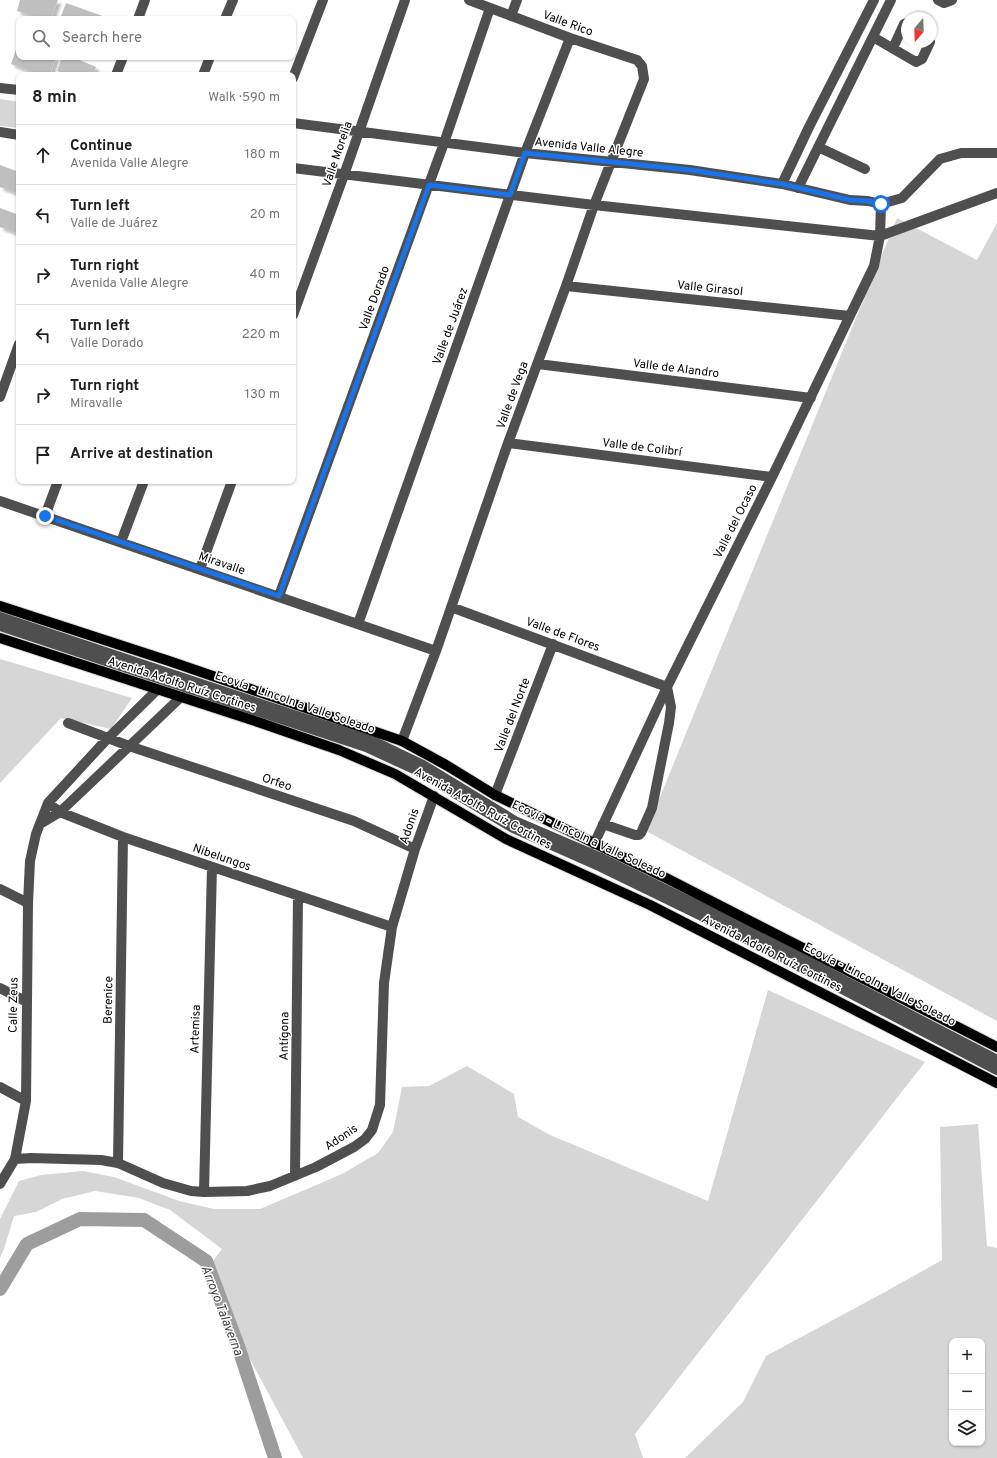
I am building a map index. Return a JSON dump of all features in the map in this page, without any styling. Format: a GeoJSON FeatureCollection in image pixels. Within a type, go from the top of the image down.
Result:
{"type":"FeatureCollection","features":[{"type":"Feature","properties":{"kind":"main road","name":"Avenida Adolfo Ruíz Cortines"},"geometry":{"type":"LineString","coordinates":[[0,606],[402,741],[446,765],[495,795],[668,879],[997,1048]]}},
{"type":"Feature","properties":{"kind":"main road","name":"Avenida Adolfo Ruíz Cortines"},"geometry":{"type":"LineString","coordinates":[[0,638],[258,722],[339,750],[394,774],[506,839],[650,905],[997,1083]]}},
{"type":"Feature","properties":{"kind":"street"},"geometry":{"type":"LineString","coordinates":[[139,16],[145,0]]}},
{"type":"Feature","properties":{"kind":"street"},"geometry":{"type":"LineString","coordinates":[[227,16],[233,0]]}},
{"type":"Feature","properties":{"kind":"street"},"geometry":{"type":"LineString","coordinates":[[295,72],[323,0]]}},
{"type":"Feature","properties":{"kind":"street","name":"Valle Morelia"},"geometry":{"type":"LineString","coordinates":[[296,307],[344,175],[404,0]]}},
{"type":"Feature","properties":{"kind":"street","name":"Valle Rico"},"geometry":{"type":"LineString","coordinates":[[469,0],[570,38],[637,60]]}},
{"type":"Feature","properties":{"kind":"street"},"geometry":{"type":"LineString","coordinates":[[511,16],[517,0]]}},
{"type":"Feature","properties":{"kind":"street"},"geometry":{"type":"LineString","coordinates":[[782,184],[874,0]]}},
{"type":"Feature","properties":{"kind":"street"},"geometry":{"type":"LineString","coordinates":[[798,188],[891,0]]}},
{"type":"Feature","properties":{"kind":"street"},"geometry":{"type":"LineString","coordinates":[[938,0],[944,3],[952,0]]}},
{"type":"Feature","properties":{"kind":"street","name":"Valle Dorado"},"geometry":{"type":"LineString","coordinates":[[279,596],[429,185],[490,8]]}},
{"type":"Feature","properties":{"kind":"street"},"geometry":{"type":"LineString","coordinates":[[893,48],[901,31]]}},
{"type":"Feature","properties":{"kind":"street"},"geometry":{"type":"LineString","coordinates":[[873,37],[916,62],[922,59],[928,48]]}},
{"type":"Feature","properties":{"kind":"street","name":"Valle de Juárez"},"geometry":{"type":"LineString","coordinates":[[358,624],[525,153],[570,38]]}},
{"type":"Feature","properties":{"kind":"street"},"geometry":{"type":"LineString","coordinates":[[117,72],[122,60]]}},
{"type":"Feature","properties":{"kind":"street"},"geometry":{"type":"LineString","coordinates":[[204,72],[209,60]]}},
{"type":"Feature","properties":{"kind":"street","name":"Valle de Vega"},"geometry":{"type":"LineString","coordinates":[[402,741],[436,651],[508,443],[538,364],[594,205],[644,79],[642,66],[637,60]]}},
{"type":"Feature","properties":{"kind":"street"},"geometry":{"type":"LineString","coordinates":[[0,88],[16,90]]}},
{"type":"Feature","properties":{"kind":"street","name":"Avenida Valle Alegre"},"geometry":{"type":"LineString","coordinates":[[296,123],[525,153],[690,170],[782,184],[850,200],[868,201],[881,204]]}},
{"type":"Feature","properties":{"kind":"street"},"geometry":{"type":"LineString","coordinates":[[0,132],[16,135]]}},
{"type":"Feature","properties":{"kind":"street"},"geometry":{"type":"LineString","coordinates":[[818,147],[865,169]]}},
{"type":"Feature","properties":{"kind":"street"},"geometry":{"type":"LineString","coordinates":[[881,204],[902,198],[940,159],[961,153],[997,153]]}},
{"type":"Feature","properties":{"kind":"street"},"geometry":{"type":"LineString","coordinates":[[296,168],[594,205],[880,236],[997,193]]}},
{"type":"Feature","properties":{"kind":"street","name":"Valle del Ocaso"},"geometry":{"type":"LineString","coordinates":[[594,844],[667,687],[811,398],[874,266],[880,236],[881,204]]}},
{"type":"Feature","properties":{"kind":"street","name":"Valle Girasol"},"geometry":{"type":"LineString","coordinates":[[566,286],[850,316]]}},
{"type":"Feature","properties":{"kind":"street"},"geometry":{"type":"LineString","coordinates":[[0,397],[16,352]]}},
{"type":"Feature","properties":{"kind":"street","name":"Valle de Alandro"},"geometry":{"type":"LineString","coordinates":[[538,364],[811,398]]}},
{"type":"Feature","properties":{"kind":"street","name":"Valle de Colibrí"},"geometry":{"type":"LineString","coordinates":[[508,443],[772,477]]}},
{"type":"Feature","properties":{"kind":"street"},"geometry":{"type":"LineString","coordinates":[[45,516],[57,484]]}},
{"type":"Feature","properties":{"kind":"street"},"geometry":{"type":"LineString","coordinates":[[121,542],[143,484]]}},
{"type":"Feature","properties":{"kind":"street"},"geometry":{"type":"LineString","coordinates":[[200,569],[231,484]]}},
{"type":"Feature","properties":{"kind":"street","name":"Miravalle"},"geometry":{"type":"LineString","coordinates":[[0,501],[436,651]]}},
{"type":"Feature","properties":{"kind":"street","name":"Valle de Flores"},"geometry":{"type":"LineString","coordinates":[[451,607],[667,687]]}},
{"type":"Feature","properties":{"kind":"street","name":"Ecovía - Lincoln a Valle Soleado"},"geometry":{"type":"LineString","coordinates":[[0,617],[375,742],[423,765],[515,821],[599,857],[719,916],[997,1060]]}},
{"type":"Feature","properties":{"kind":"street"},"geometry":{"type":"LineString","coordinates":[[0,626],[366,747],[416,770],[513,828],[601,867],[714,922],[997,1070]]}},
{"type":"Feature","properties":{"kind":"street","name":"Valle del Norte"},"geometry":{"type":"LineString","coordinates":[[495,795],[553,644]]}},
{"type":"Feature","properties":{"kind":"street"},"geometry":{"type":"LineString","coordinates":[[603,824],[635,835],[641,833],[652,808],[669,723],[671,707],[667,687]]}},
{"type":"Feature","properties":{"kind":"street","name":"Calle Zeus"},"geometry":{"type":"LineString","coordinates":[[0,1184],[15,1159],[26,1101],[28,903],[31,849],[48,803],[107,739],[157,690]]}},
{"type":"Feature","properties":{"kind":"street"},"geometry":{"type":"LineString","coordinates":[[40,824],[60,812],[181,697]]}},
{"type":"Feature","properties":{"kind":"street","name":"Orfeo"},"geometry":{"type":"LineString","coordinates":[[68,723],[107,739],[354,821],[415,849]]}},
{"type":"Feature","properties":{"kind":"street","name":"Adonis"},"geometry":{"type":"LineString","coordinates":[[15,1159],[101,1160],[118,1163],[163,1183],[185,1190],[204,1192],[247,1191],[270,1186],[295,1176],[331,1160],[365,1139],[372,1130],[380,1105],[384,983],[392,927],[415,849],[434,796]]}},
{"type":"Feature","properties":{"kind":"street","name":"Nibelungos"},"geometry":{"type":"LineString","coordinates":[[48,803],[60,812],[123,837],[392,927]]}},
{"type":"Feature","properties":{"kind":"street","name":"Berenice"},"geometry":{"type":"LineString","coordinates":[[118,1163],[123,837]]}},
{"type":"Feature","properties":{"kind":"street","name":"Artemisa"},"geometry":{"type":"LineString","coordinates":[[204,1192],[212,867]]}},
{"type":"Feature","properties":{"kind":"street"},"geometry":{"type":"LineString","coordinates":[[0,889],[28,903]]}},
{"type":"Feature","properties":{"kind":"street","name":"Antígona"},"geometry":{"type":"LineString","coordinates":[[295,1176],[298,896]]}},
{"type":"Feature","properties":{"kind":"street"},"geometry":{"type":"LineString","coordinates":[[0,988],[27,1002]]}},
{"type":"Feature","properties":{"kind":"street"},"geometry":{"type":"LineString","coordinates":[[0,1088],[26,1101]]}},
{"type":"Feature","properties":{"kind":"shaded area"},"geometry":{"type":"Polygon","coordinates":[[[0,99],[16,102],[16,128],[0,126],[0,99]]]}},
{"type":"Feature","properties":{"kind":"shaded area"},"geometry":{"type":"Polygon","coordinates":[[[897,218],[977,260],[997,223],[997,1021],[646,831],[897,218]]]}},
{"type":"Feature","properties":{"kind":"shaded area"},"geometry":{"type":"Polygon","coordinates":[[[0,659],[132,698],[111,729],[61,718],[0,783],[0,659]]]}},
{"type":"Feature","properties":{"kind":"shaded area"},"geometry":{"type":"Polygon","coordinates":[[[768,990],[925,1062],[635,1434],[643,1458],[303,1458],[204,1273],[222,1249],[170,1210],[139,1198],[95,1191],[62,1199],[36,1212],[14,1216],[0,1258],[0,1219],[19,1181],[41,1175],[83,1171],[114,1177],[179,1201],[214,1209],[260,1209],[342,1174],[378,1153],[393,1132],[402,1087],[429,1086],[467,1066],[514,1094],[518,1117],[550,1135],[708,1201],[768,990]]]}},
{"type":"Feature","properties":{"kind":"shaded area"},"geometry":{"type":"Polygon","coordinates":[[[978,1124],[987,1246],[997,1248],[997,1458],[685,1458],[743,1402],[766,1356],[942,1260],[940,1127],[978,1124]]]}},
{"type":"Feature","properties":{"kind":"building"},"geometry":{"type":"Polygon","coordinates":[[[20,0],[58,0],[52,16],[33,16],[17,11],[20,0]]]}},
{"type":"Feature","properties":{"kind":"building"},"geometry":{"type":"Polygon","coordinates":[[[66,3],[103,16],[61,16],[66,3]]]}},
{"type":"Feature","properties":{"kind":"building"},"geometry":{"type":"Polygon","coordinates":[[[16,50],[16,60],[55,60],[51,72],[32,72],[11,64],[16,50]]]}},
{"type":"Feature","properties":{"kind":"building"},"geometry":{"type":"Polygon","coordinates":[[[61,60],[79,60],[96,67],[94,72],[57,71],[61,60]]]}},
{"type":"Feature","properties":{"kind":"building"},"geometry":{"type":"Polygon","coordinates":[[[0,165],[16,171],[16,193],[0,187],[0,165]]]}},
{"type":"Feature","properties":{"kind":"building"},"geometry":{"type":"Polygon","coordinates":[[[0,208],[16,214],[16,233],[0,227],[0,208]]]}},
{"type":"Feature","properties":{"kind":"waterway","name":"Arroyo Talaverna"},"geometry":{"type":"LineString","coordinates":[[0,1289],[27,1244],[80,1219],[144,1220],[206,1261],[238,1346],[275,1458]]}},
{"type":"Feature","properties":{"kind":"route"},"geometry":{"type":"LineString","coordinates":[[45,516],[279,596],[429,185],[510,195],[525,153],[690,170],[782,184],[850,200],[868,201],[881,204]]}}]}
